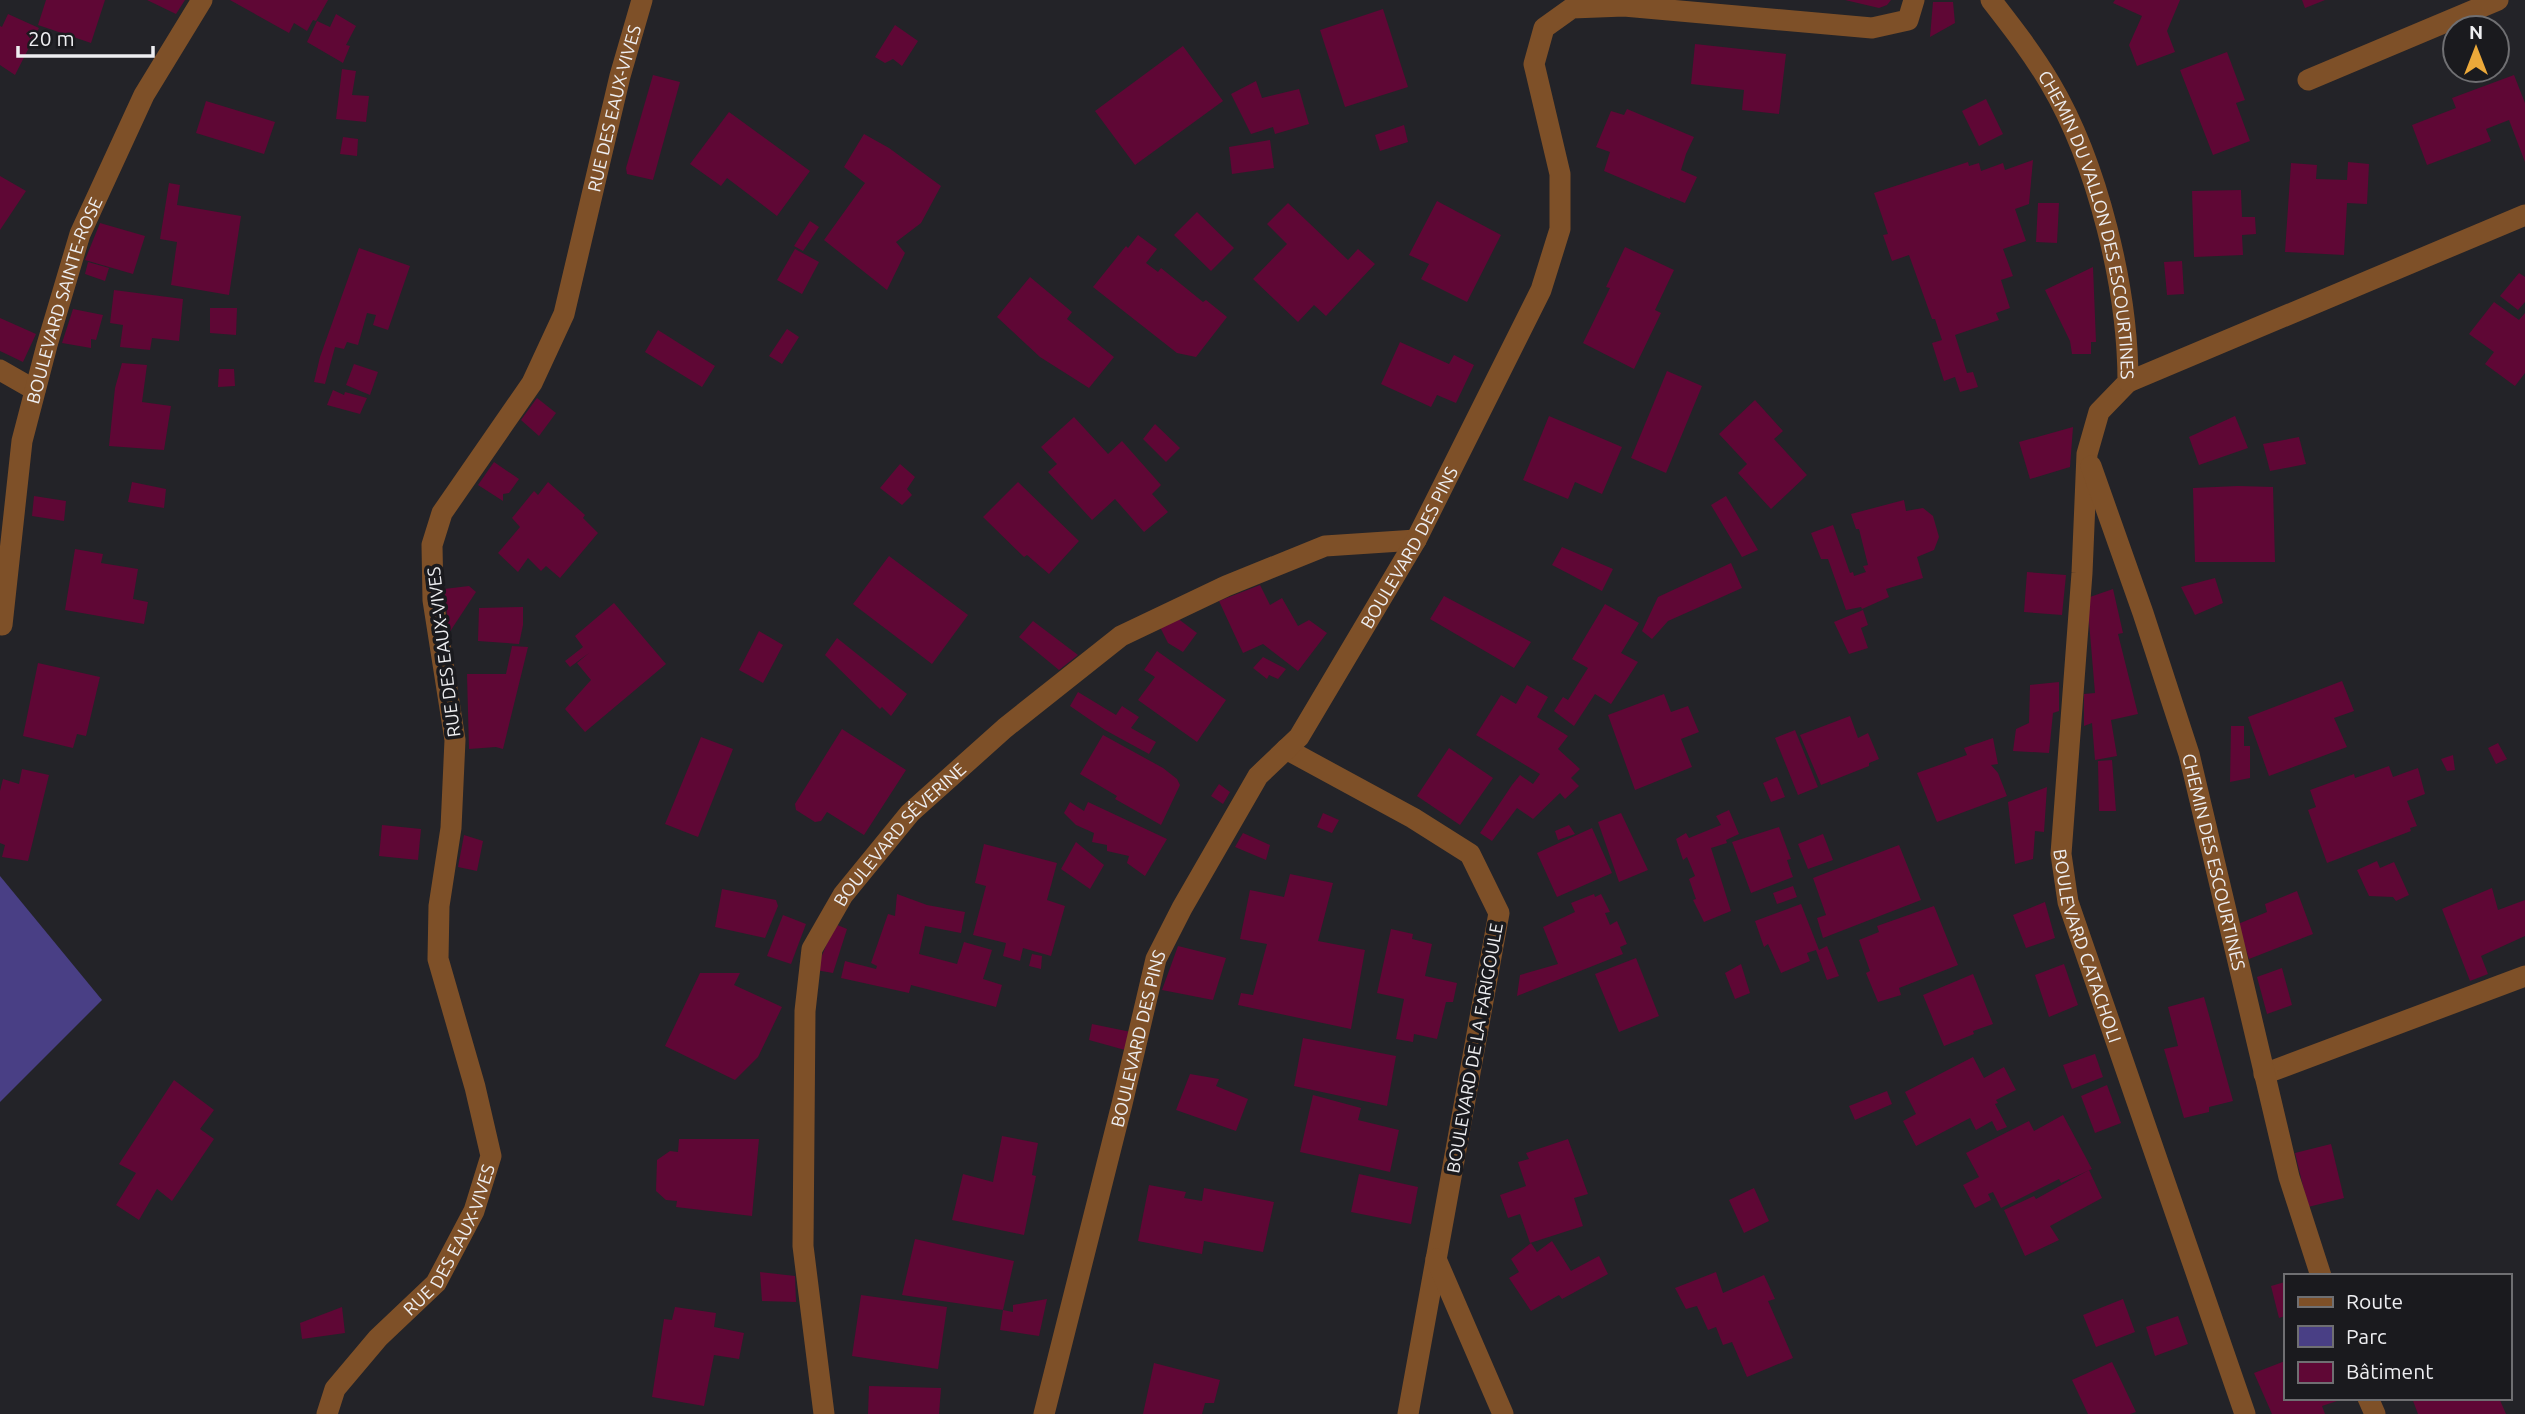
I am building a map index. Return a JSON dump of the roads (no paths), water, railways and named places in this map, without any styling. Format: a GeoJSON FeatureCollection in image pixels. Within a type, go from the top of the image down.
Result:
{"type":"FeatureCollection","features":[{"type":"Feature","properties":{"kind":"street","name":"BOULEVARD SAINTE-ROSE"},"geometry":{"type":"LineString","coordinates":[[2,625],[22,441],[80,234],[144,96],[202,0]]}},
{"type":"Feature","properties":{"kind":"street","name":"RUE DES EAUX-VIVES"},"geometry":{"type":"LineString","coordinates":[[327,1414],[335,1389],[369,1348],[436,1283],[474,1211],[491,1156],[475,1087],[438,959],[439,906],[451,828],[455,740],[433,600],[432,545],[442,513],[532,383],[564,314],[620,76],[642,0]]}},
{"type":"Feature","properties":{"kind":"street","name":"BOULEVARD DES PINS"},"geometry":{"type":"LineString","coordinates":[[1044,1414],[1156,959],[1182,908],[1258,776],[1299,737],[1416,540],[1541,290],[1560,229],[1560,174],[1534,64],[1544,28],[1572,8],[1624,6],[1872,28],[1909,20],[1914,0]]}},
{"type":"Feature","properties":{"kind":"street","name":"CHEMIN DU VALLON DES ESCOURTINES"},"geometry":{"type":"LineString","coordinates":[[1991,0],[2016,31],[2051,84],[2075,133],[2109,230],[2127,345],[2127,382],[2099,412],[2087,454]]}},
{"type":"Feature","properties":{"kind":"street"},"geometry":{"type":"LineString","coordinates":[[2308,80],[2498,0]]}},
{"type":"Feature","properties":{"kind":"street"},"geometry":{"type":"LineString","coordinates":[[2127,382],[2525,215]]}},
{"type":"Feature","properties":{"kind":"street"},"geometry":{"type":"LineString","coordinates":[[0,370],[35,390]]}},
{"type":"Feature","properties":{"kind":"street","name":"CHEMIN DES ESCOURTINES"},"geometry":{"type":"LineString","coordinates":[[2087,454],[2189,754],[2289,1177],[2320,1274]]}},
{"type":"Feature","properties":{"kind":"street","name":"BOULEVARD CATACHOLI"},"geometry":{"type":"LineString","coordinates":[[2087,454],[2083,561],[2061,854],[2068,902],[2245,1414]]}},
{"type":"Feature","properties":{"kind":"street","name":"BOULEVARD SÉVERINE"},"geometry":{"type":"LineString","coordinates":[[824,1414],[803,1246],[804,1011],[812,949],[843,895],[910,813],[1004,728],[1121,636],[1226,586],[1325,546],[1416,540]]}},
{"type":"Feature","properties":{"kind":"street","name":"BOULEVARD DE LA FARIGOULE"},"geometry":{"type":"LineString","coordinates":[[1286,749],[1413,818],[1470,854],[1499,913],[1408,1414]]}},
{"type":"Feature","properties":{"kind":"street"},"geometry":{"type":"LineString","coordinates":[[2264,1074],[2525,976]]}},
{"type":"Feature","properties":{"kind":"street"},"geometry":{"type":"LineString","coordinates":[[1436,1258],[1503,1414]]}}]}
